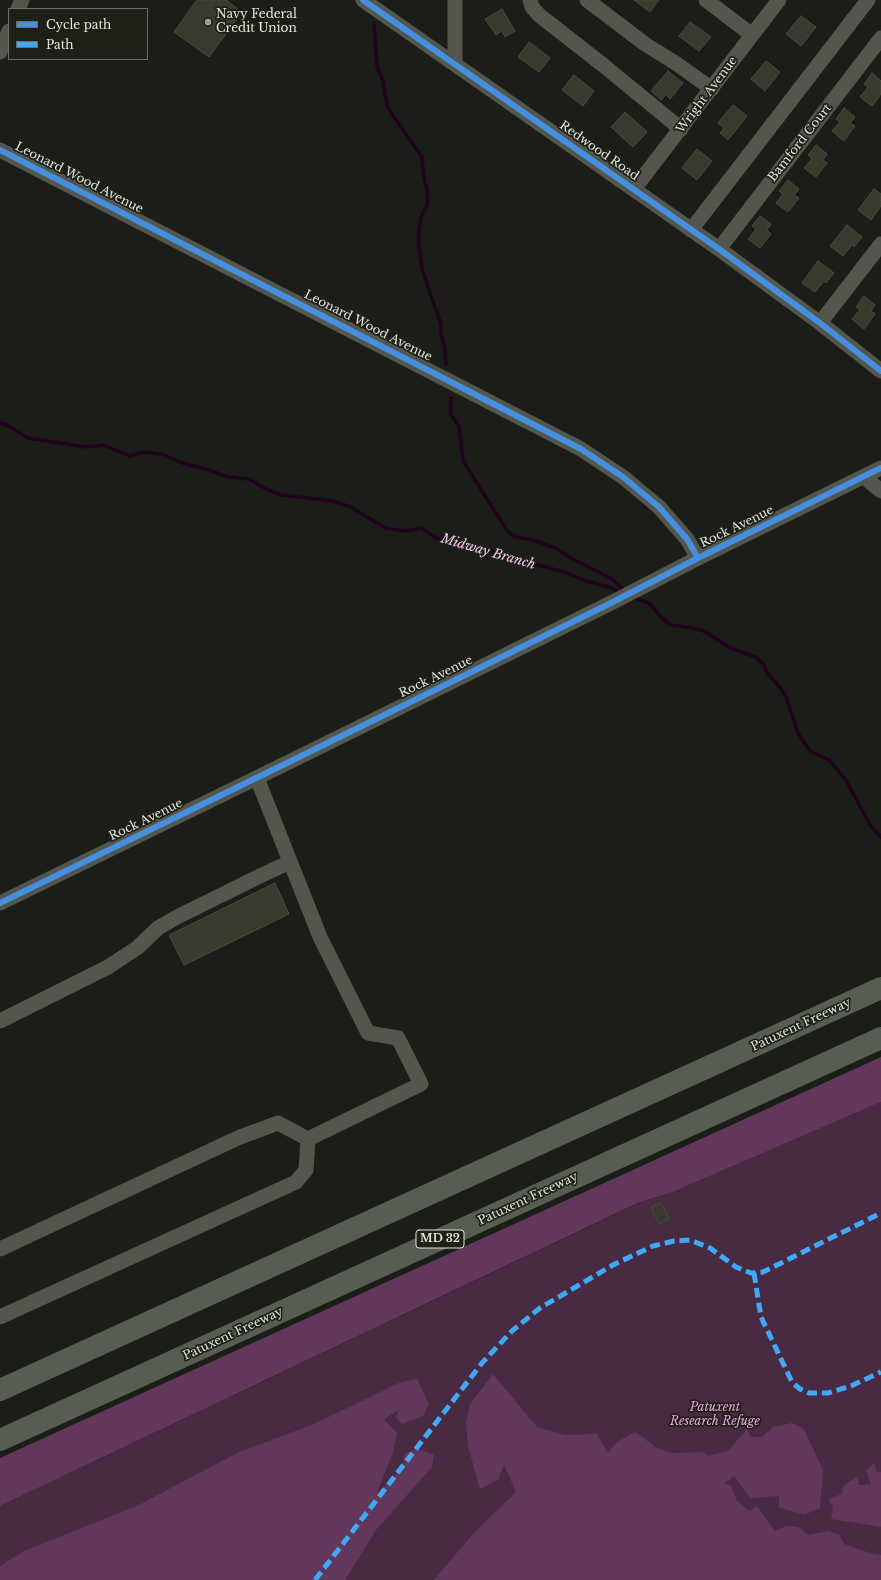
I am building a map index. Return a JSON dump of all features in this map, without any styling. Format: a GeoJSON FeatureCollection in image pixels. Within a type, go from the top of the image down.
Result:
{"type":"FeatureCollection","features":[{"type":"Feature","properties":{"kind":"highway","name":"Patuxent Freeway"},"geometry":{"type":"LineString","coordinates":[[0,1390],[881,988]]}},
{"type":"Feature","properties":{"kind":"highway","name":"Patuxent Freeway"},"geometry":{"type":"LineString","coordinates":[[0,1440],[881,1038]]}},
{"type":"Feature","properties":{"kind":"street","name":"Redwood Road"},"geometry":{"type":"LineString","coordinates":[[363,0],[692,230],[820,323],[881,371]]}},
{"type":"Feature","properties":{"kind":"street"},"geometry":{"type":"LineString","coordinates":[[454,0],[455,64]]}},
{"type":"Feature","properties":{"kind":"street"},"geometry":{"type":"LineString","coordinates":[[530,0],[532,7],[539,15],[681,129]]}},
{"type":"Feature","properties":{"kind":"street"},"geometry":{"type":"LineString","coordinates":[[587,0],[645,44],[677,64],[712,89]]}},
{"type":"Feature","properties":{"kind":"street"},"geometry":{"type":"LineString","coordinates":[[706,0],[752,36]]}},
{"type":"Feature","properties":{"kind":"street","name":"Wright Avenue"},"geometry":{"type":"LineString","coordinates":[[634,189],[779,0]]}},
{"type":"Feature","properties":{"kind":"street"},"geometry":{"type":"LineString","coordinates":[[692,230],[868,0]]}},
{"type":"Feature","properties":{"kind":"street"},"geometry":{"type":"LineString","coordinates":[[0,52],[8,33]]}},
{"type":"Feature","properties":{"kind":"street","name":"Bamford Court"},"geometry":{"type":"LineString","coordinates":[[718,249],[881,38]]}},
{"type":"Feature","properties":{"kind":"street","name":"Leonard Wood Avenue"},"geometry":{"type":"LineString","coordinates":[[0,150],[581,449],[623,477],[659,507],[687,539],[698,558]]}},
{"type":"Feature","properties":{"kind":"street"},"geometry":{"type":"LineString","coordinates":[[820,323],[881,244]]}},
{"type":"Feature","properties":{"kind":"street","name":"Rock Avenue"},"geometry":{"type":"LineString","coordinates":[[0,903],[257,778],[881,468]]}},
{"type":"Feature","properties":{"kind":"street"},"geometry":{"type":"LineString","coordinates":[[864,477],[881,491]]}},
{"type":"Feature","properties":{"kind":"street"},"geometry":{"type":"LineString","coordinates":[[257,778],[320,937],[368,1033],[398,1038],[421,1084],[308,1139]]}},
{"type":"Feature","properties":{"kind":"street"},"geometry":{"type":"LineString","coordinates":[[0,1021],[108,967],[137,948],[158,928],[178,917],[290,862]]}},
{"type":"Feature","properties":{"kind":"street"},"geometry":{"type":"LineString","coordinates":[[0,1249],[240,1137],[278,1122],[308,1139]]}},
{"type":"Feature","properties":{"kind":"street"},"geometry":{"type":"LineString","coordinates":[[0,1317],[296,1182],[306,1170],[308,1139]]}},
{"type":"Feature","properties":{"kind":"green space","name":"Patuxent Research Refuge"},"geometry":{"type":"Polygon","coordinates":[[[881,1102],[881,1580],[0,1580],[0,1506],[639,1203],[673,1192],[881,1102]]]}},
{"type":"Feature","properties":{"kind":"shaded area"},"geometry":{"type":"Polygon","coordinates":[[[881,1057],[881,1102],[673,1192],[638,1203],[0,1506],[0,1458],[881,1057]]]}},
{"type":"Feature","properties":{"kind":"shaded area"},"geometry":{"type":"Polygon","coordinates":[[[493,1374],[537,1427],[564,1435],[597,1434],[608,1453],[617,1442],[635,1432],[657,1448],[672,1453],[704,1452],[707,1456],[728,1451],[747,1429],[751,1437],[762,1437],[773,1427],[792,1423],[804,1429],[823,1470],[820,1508],[804,1515],[779,1507],[779,1496],[750,1498],[734,1476],[725,1483],[731,1486],[737,1501],[749,1511],[757,1506],[775,1531],[787,1526],[798,1527],[809,1535],[828,1531],[839,1534],[844,1544],[873,1554],[881,1555],[881,1580],[434,1580],[472,1535],[516,1492],[504,1465],[498,1480],[480,1489],[468,1446],[466,1423],[470,1404],[493,1374]]]}},
{"type":"Feature","properties":{"kind":"shaded area"},"geometry":{"type":"Polygon","coordinates":[[[417,1379],[429,1404],[423,1416],[402,1424],[396,1417],[399,1410],[384,1419],[397,1433],[393,1452],[376,1495],[401,1469],[405,1454],[417,1448],[434,1455],[432,1467],[376,1530],[345,1580],[0,1580],[0,1566],[24,1551],[139,1505],[237,1453],[314,1424],[401,1382],[417,1379]]]}},
{"type":"Feature","properties":{"kind":"shaded area"},"geometry":{"type":"Polygon","coordinates":[[[874,1463],[877,1472],[881,1472],[881,1527],[831,1519],[833,1508],[828,1499],[842,1494],[844,1485],[857,1477],[859,1485],[871,1484],[866,1470],[874,1463]]]}},
{"type":"Feature","properties":{"kind":"building","name":"Navy Federal Credit Union"},"geometry":{"type":"Polygon","coordinates":[[[197,0],[226,0],[242,12],[209,57],[174,32],[197,0]]]}},
{"type":"Feature","properties":{"kind":"building"},"geometry":{"type":"Polygon","coordinates":[[[634,0],[659,0],[650,12],[634,0]]]}},
{"type":"Feature","properties":{"kind":"building"},"geometry":{"type":"Polygon","coordinates":[[[502,9],[515,31],[505,37],[502,31],[496,35],[485,19],[502,9]]]}},
{"type":"Feature","properties":{"kind":"building"},"geometry":{"type":"Polygon","coordinates":[[[801,16],[816,27],[801,46],[786,34],[801,16]]]}},
{"type":"Feature","properties":{"kind":"building"},"geometry":{"type":"Polygon","coordinates":[[[690,22],[711,37],[699,51],[679,36],[690,22]]]}},
{"type":"Feature","properties":{"kind":"building"},"geometry":{"type":"Polygon","coordinates":[[[529,42],[550,58],[539,72],[518,57],[529,42]]]}},
{"type":"Feature","properties":{"kind":"building"},"geometry":{"type":"Polygon","coordinates":[[[766,61],[780,72],[765,91],[751,79],[766,61]]]}},
{"type":"Feature","properties":{"kind":"building"},"geometry":{"type":"Polygon","coordinates":[[[668,71],[683,83],[670,99],[666,95],[661,100],[651,91],[668,71]]]}},
{"type":"Feature","properties":{"kind":"building"},"geometry":{"type":"Polygon","coordinates":[[[872,73],[881,81],[881,94],[872,106],[860,97],[868,87],[864,84],[872,73]]]}},
{"type":"Feature","properties":{"kind":"building"},"geometry":{"type":"Polygon","coordinates":[[[574,75],[594,91],[583,106],[562,90],[574,75]]]}},
{"type":"Feature","properties":{"kind":"building"},"geometry":{"type":"Polygon","coordinates":[[[733,105],[747,116],[728,140],[720,133],[724,128],[718,123],[733,105]]]}},
{"type":"Feature","properties":{"kind":"building"},"geometry":{"type":"Polygon","coordinates":[[[844,108],[855,117],[850,123],[855,126],[844,141],[832,131],[840,122],[836,119],[844,108]]]}},
{"type":"Feature","properties":{"kind":"building"},"geometry":{"type":"Polygon","coordinates":[[[625,112],[647,132],[633,147],[611,127],[625,112]]]}},
{"type":"Feature","properties":{"kind":"building"},"geometry":{"type":"Polygon","coordinates":[[[816,145],[827,154],[823,160],[827,163],[816,177],[804,168],[812,159],[808,155],[816,145]]]}},
{"type":"Feature","properties":{"kind":"building"},"geometry":{"type":"Polygon","coordinates":[[[697,149],[712,161],[697,180],[682,168],[697,149]]]}},
{"type":"Feature","properties":{"kind":"building"},"geometry":{"type":"Polygon","coordinates":[[[788,180],[799,189],[794,195],[799,198],[788,212],[776,203],[783,194],[779,191],[788,180]]]}},
{"type":"Feature","properties":{"kind":"building"},"geometry":{"type":"Polygon","coordinates":[[[874,189],[881,194],[881,206],[871,220],[858,210],[874,189]]]}},
{"type":"Feature","properties":{"kind":"building"},"geometry":{"type":"Polygon","coordinates":[[[760,216],[771,224],[767,230],[771,234],[760,248],[748,239],[756,229],[752,226],[760,216]]]}},
{"type":"Feature","properties":{"kind":"building"},"geometry":{"type":"Polygon","coordinates":[[[847,225],[862,237],[854,247],[852,245],[843,256],[830,246],[847,225]]]}},
{"type":"Feature","properties":{"kind":"building"},"geometry":{"type":"Polygon","coordinates":[[[818,261],[834,273],[826,283],[824,281],[815,292],[802,283],[818,261]]]}},
{"type":"Feature","properties":{"kind":"building"},"geometry":{"type":"Polygon","coordinates":[[[864,296],[875,305],[871,311],[875,314],[864,329],[852,319],[860,310],[856,307],[864,296]]]}},
{"type":"Feature","properties":{"kind":"building"},"geometry":{"type":"Polygon","coordinates":[[[275,883],[289,914],[184,965],[169,935],[275,883]]]}},
{"type":"Feature","properties":{"kind":"building"},"geometry":{"type":"Polygon","coordinates":[[[661,1203],[669,1219],[659,1224],[651,1207],[661,1203]]]}},
{"type":"Feature","properties":{"kind":"waterway"},"geometry":{"type":"LineString","coordinates":[[374,23],[377,67],[383,81],[389,110],[422,157],[424,180],[428,193],[427,205],[421,217],[419,246],[422,269],[441,324],[441,335],[444,345],[446,364]]}},
{"type":"Feature","properties":{"kind":"waterway"},"geometry":{"type":"LineString","coordinates":[[451,398],[451,414],[459,427],[463,461],[508,532],[515,537],[534,540],[557,549],[612,579],[625,591]]}},
{"type":"Feature","properties":{"kind":"waterway","name":"Midway Branch"},"geometry":{"type":"LineString","coordinates":[[0,423],[5,424],[28,438],[86,447],[103,445],[130,456],[142,452],[162,454],[182,463],[228,477],[249,479],[266,489],[281,495],[333,501],[351,507],[385,528],[405,531],[421,528],[436,538],[454,544],[500,553],[520,563],[542,566],[567,573],[583,580],[609,587],[621,593]]}},
{"type":"Feature","properties":{"kind":"waterway","name":"Midway Branch"},"geometry":{"type":"LineString","coordinates":[[633,598],[649,603],[662,618],[671,625],[694,628],[706,632],[730,648],[756,657],[764,665],[767,673],[779,686],[786,697],[798,733],[810,751],[829,760],[836,768],[847,782],[870,825],[881,837]]}},
{"type":"Feature","properties":{"kind":"marked path"},"geometry":{"type":"LineString","coordinates":[[315,1580],[482,1363],[512,1331],[540,1308],[613,1265],[653,1246],[674,1241],[690,1240],[710,1248],[736,1267],[751,1273],[763,1272],[881,1213]]}},
{"type":"Feature","properties":{"kind":"marked path"},"geometry":{"type":"LineString","coordinates":[[754,1273],[761,1317],[792,1382],[800,1389],[809,1393],[828,1393],[851,1386],[881,1372]]}},
{"type":"Feature","properties":{"kind":"cycle path"},"geometry":{"type":"LineString","coordinates":[[363,0],[719,249],[820,323],[881,371]]}},
{"type":"Feature","properties":{"kind":"cycle path"},"geometry":{"type":"LineString","coordinates":[[0,150],[581,449],[623,477],[659,507],[687,539],[698,558]]}},
{"type":"Feature","properties":{"kind":"cycle path"},"geometry":{"type":"LineString","coordinates":[[0,903],[289,762],[881,468]]}},
{"type":"Feature","properties":{"kind":"place","name":"Navy Federal Credit Union"},"geometry":{"type":"Point","coordinates":[208,22]}}]}
